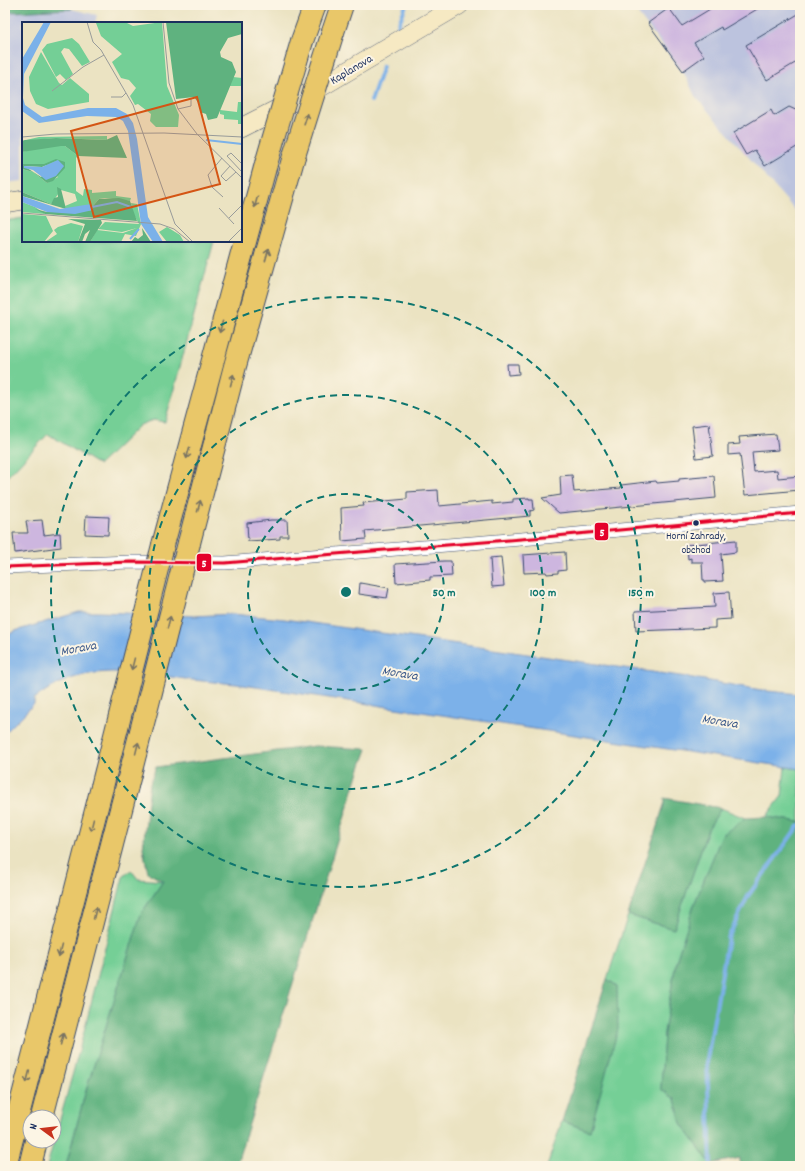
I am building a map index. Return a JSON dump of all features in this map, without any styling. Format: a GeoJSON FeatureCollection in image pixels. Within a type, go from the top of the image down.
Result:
{"type":"FeatureCollection","features":[{"type":"Feature","properties":{"kind":"highway"},"geometry":{"type":"LineString","coordinates":[[5,1166],[163,545],[266,164],[302,41],[315,5]]}},
{"type":"Feature","properties":{"kind":"highway"},"geometry":{"type":"LineString","coordinates":[[44,1109],[235,366],[294,156],[342,5]]}},
{"type":"Feature","properties":{"kind":"highway"},"geometry":{"type":"LineString","coordinates":[[30,1166],[34,1149]]}},
{"type":"Feature","properties":{"kind":"main road","name":"Kaplanova"},"geometry":{"type":"LineString","coordinates":[[242,127],[319,88],[459,5]]}},
{"type":"Feature","properties":{"kind":"main road"},"geometry":{"type":"LineString","coordinates":[[5,203],[22,200]]}},
{"type":"Feature","properties":{"kind":"street"},"geometry":{"type":"LineString","coordinates":[[5,567],[130,562],[224,563],[545,538],[800,513]]}},
{"type":"Feature","properties":{"kind":"shaded area"},"geometry":{"type":"Polygon","coordinates":[[[631,5],[800,5],[800,216],[695,96],[685,75],[631,5]]]}},
{"type":"Feature","properties":{"kind":"shaded area"},"geometry":{"type":"Polygon","coordinates":[[[71,9],[97,15],[95,22],[22,22],[22,181],[5,183],[5,17],[11,12],[71,9]]]}},
{"type":"Feature","properties":{"kind":"green space"},"geometry":{"type":"Polygon","coordinates":[[[5,5],[74,5],[71,9],[11,12],[5,17],[5,5]]]}},
{"type":"Feature","properties":{"kind":"green space"},"geometry":{"type":"Polygon","coordinates":[[[22,218],[22,242],[214,242],[165,422],[153,420],[140,425],[99,465],[48,434],[5,479],[5,221],[22,218]]]}},
{"type":"Feature","properties":{"kind":"green space"},"geometry":{"type":"Polygon","coordinates":[[[315,746],[367,749],[236,1166],[66,1166],[85,1094],[141,914],[163,881],[148,873],[143,848],[150,783],[156,767],[315,746]]]}},
{"type":"Feature","properties":{"kind":"green space"},"geometry":{"type":"Polygon","coordinates":[[[785,767],[800,769],[800,822],[766,817],[782,796],[785,767]]]}},
{"type":"Feature","properties":{"kind":"green space"},"geometry":{"type":"Polygon","coordinates":[[[664,798],[721,808],[708,829],[674,929],[628,915],[665,802],[664,798]]]}},
{"type":"Feature","properties":{"kind":"green space"},"geometry":{"type":"Polygon","coordinates":[[[721,808],[745,818],[722,836],[694,905],[676,962],[664,1033],[661,1089],[675,1099],[681,1123],[711,1164],[701,1166],[547,1166],[562,1121],[590,1131],[617,986],[607,979],[628,915],[674,929],[708,829],[721,808]]]}},
{"type":"Feature","properties":{"kind":"green space"},"geometry":{"type":"Polygon","coordinates":[[[766,817],[800,822],[800,1166],[740,1166],[740,1158],[711,1164],[681,1123],[675,1099],[661,1089],[664,1033],[676,962],[694,905],[722,835],[745,818],[766,817]]]}},
{"type":"Feature","properties":{"kind":"green space"},"geometry":{"type":"Polygon","coordinates":[[[131,870],[138,879],[163,881],[141,914],[85,1094],[66,1166],[47,1166],[52,1149],[62,1149],[62,1112],[123,877],[131,870]]]}},
{"type":"Feature","properties":{"kind":"green space"},"geometry":{"type":"Polygon","coordinates":[[[607,979],[617,986],[618,1029],[590,1131],[562,1121],[607,979]]]}},
{"type":"Feature","properties":{"kind":"water","name":"Morava"},"geometry":{"type":"Polygon","coordinates":[[[79,612],[194,616],[232,614],[284,619],[687,677],[767,691],[800,694],[800,769],[236,684],[121,672],[103,672],[86,675],[51,687],[34,699],[34,704],[5,733],[5,637],[15,631],[79,612]]]}},
{"type":"Feature","properties":{"kind":"building"},"geometry":{"type":"Polygon","coordinates":[[[707,5],[764,5],[722,30],[721,27],[694,43],[704,56],[683,71],[648,23],[669,8],[682,26],[710,9],[707,5]]]}},
{"type":"Feature","properties":{"kind":"building"},"geometry":{"type":"Polygon","coordinates":[[[800,13],[800,60],[767,80],[746,45],[800,13]]]}},
{"type":"Feature","properties":{"kind":"building"},"geometry":{"type":"Polygon","coordinates":[[[789,107],[800,112],[800,145],[765,166],[755,150],[746,155],[733,133],[771,110],[774,116],[789,107]]]}},
{"type":"Feature","properties":{"kind":"building"},"geometry":{"type":"Polygon","coordinates":[[[507,364],[518,364],[519,374],[508,375],[507,364]]]}},
{"type":"Feature","properties":{"kind":"building"},"geometry":{"type":"Polygon","coordinates":[[[709,424],[713,456],[696,458],[692,426],[709,424]]]}},
{"type":"Feature","properties":{"kind":"building"},"geometry":{"type":"Polygon","coordinates":[[[776,434],[778,450],[752,452],[754,472],[777,470],[778,478],[800,476],[800,490],[745,495],[740,454],[728,455],[728,445],[740,444],[739,437],[776,434]]]}},
{"type":"Feature","properties":{"kind":"building"},"geometry":{"type":"Polygon","coordinates":[[[572,475],[574,492],[621,488],[621,485],[656,481],[657,483],[679,481],[679,479],[714,476],[716,498],[559,513],[542,498],[561,495],[560,476],[572,475]]]}},
{"type":"Feature","properties":{"kind":"building"},"geometry":{"type":"Polygon","coordinates":[[[438,490],[439,506],[492,501],[492,504],[513,502],[513,499],[529,498],[533,499],[534,510],[530,511],[530,516],[365,531],[366,539],[342,541],[341,508],[364,506],[363,503],[407,499],[407,492],[438,490]]]}},
{"type":"Feature","properties":{"kind":"building"},"geometry":{"type":"Polygon","coordinates":[[[86,516],[109,517],[108,535],[85,534],[86,516]]]}},
{"type":"Feature","properties":{"kind":"building"},"geometry":{"type":"Polygon","coordinates":[[[42,520],[44,535],[60,533],[61,547],[15,553],[13,533],[28,533],[26,521],[42,520]]]}},
{"type":"Feature","properties":{"kind":"building"},"geometry":{"type":"Polygon","coordinates":[[[287,520],[288,536],[280,536],[280,539],[248,541],[247,523],[287,520]]]}},
{"type":"Feature","properties":{"kind":"building"},"geometry":{"type":"Polygon","coordinates":[[[736,540],[736,552],[721,554],[723,581],[705,582],[705,580],[703,580],[702,562],[691,562],[691,558],[688,559],[687,545],[736,540]]]}},
{"type":"Feature","properties":{"kind":"building"},"geometry":{"type":"Polygon","coordinates":[[[565,552],[566,570],[558,571],[558,573],[547,574],[546,572],[524,573],[523,555],[565,552]]]}},
{"type":"Feature","properties":{"kind":"building"},"geometry":{"type":"Polygon","coordinates":[[[501,557],[504,586],[492,587],[490,558],[501,557]]]}},
{"type":"Feature","properties":{"kind":"building"},"geometry":{"type":"Polygon","coordinates":[[[451,561],[452,576],[430,577],[430,580],[396,583],[395,564],[451,561]]]}},
{"type":"Feature","properties":{"kind":"building"},"geometry":{"type":"Polygon","coordinates":[[[360,583],[389,588],[387,598],[359,594],[360,583]]]}},
{"type":"Feature","properties":{"kind":"building"},"geometry":{"type":"Polygon","coordinates":[[[729,592],[731,619],[715,620],[715,628],[636,631],[635,611],[715,607],[714,593],[729,592]]]}},
{"type":"Feature","properties":{"kind":"waterway"},"geometry":{"type":"LineString","coordinates":[[398,26],[406,5]]}},
{"type":"Feature","properties":{"kind":"waterway"},"geometry":{"type":"LineString","coordinates":[[371,101],[383,66]]}},
{"type":"Feature","properties":{"kind":"waterway"},"geometry":{"type":"LineString","coordinates":[[711,1166],[707,1060],[728,938],[748,896],[799,825]]}},
{"type":"Feature","properties":{"kind":"transit line","name":"5"},"geometry":{"type":"LineString","coordinates":[[5,567],[130,562],[225,563],[545,537],[800,513]]}},
{"type":"Feature","properties":{"kind":"place","name":"Horní Zahrady, obchod"},"geometry":{"type":"Point","coordinates":[696,523]}}]}
